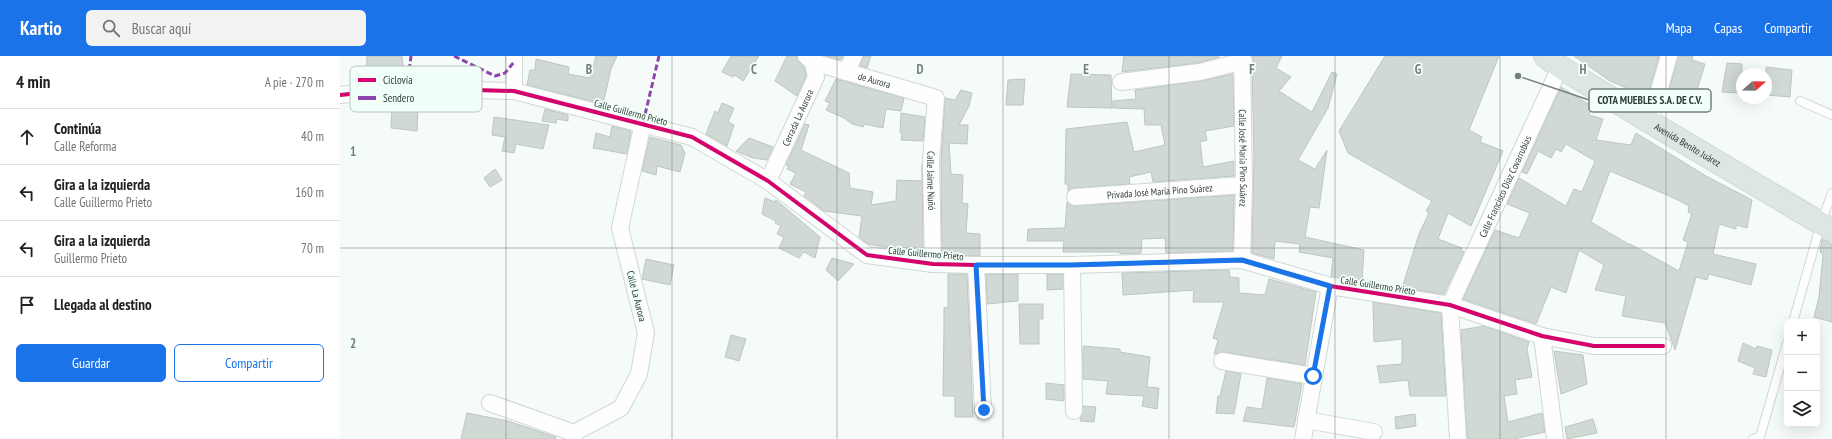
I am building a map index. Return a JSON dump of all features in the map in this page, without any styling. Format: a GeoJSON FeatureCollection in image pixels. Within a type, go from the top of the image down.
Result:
{"type":"FeatureCollection","features":[{"type":"Feature","properties":{"kind":"main road","name":"Avenida Benito Juárez"},"geometry":{"type":"LineString","coordinates":[[1553,62],[1650,122],[1826,226]]}},
{"type":"Feature","properties":{"kind":"street"},"geometry":{"type":"LineString","coordinates":[[514,56],[514,91]]}},
{"type":"Feature","properties":{"kind":"street"},"geometry":{"type":"LineString","coordinates":[[846,72],[854,56]]}},
{"type":"Feature","properties":{"kind":"street"},"geometry":{"type":"LineString","coordinates":[[1650,122],[1669,56]]}},
{"type":"Feature","properties":{"kind":"street","name":"de Aurora"},"geometry":{"type":"LineString","coordinates":[[809,59],[846,72],[936,98]]}},
{"type":"Feature","properties":{"kind":"street","name":"Cerrada La Aurora"},"geometry":{"type":"LineString","coordinates":[[768,181],[816,77],[809,59]]}},
{"type":"Feature","properties":{"kind":"street"},"geometry":{"type":"LineString","coordinates":[[1121,82],[1200,72],[1243,59]]}},
{"type":"Feature","properties":{"kind":"street","name":"Calle José María Pino Suárez"},"geometry":{"type":"LineString","coordinates":[[1242,260],[1244,185],[1243,59]]}},
{"type":"Feature","properties":{"kind":"street","name":"Calle Francisco Díaz Covarrubias"},"geometry":{"type":"LineString","coordinates":[[1450,305],[1553,62]]}},
{"type":"Feature","properties":{"kind":"street","name":"Calle Guillermo Prieto"},"geometry":{"type":"LineString","coordinates":[[482,90],[514,91],[643,123],[692,137],[768,181],[867,255],[933,264],[976,265],[1072,265],[1242,260],[1330,286],[1450,305],[1542,336],[1594,346],[1663,346]]}},
{"type":"Feature","properties":{"kind":"street","name":"Calle Guillermo Prieto"},"geometry":{"type":"LineString","coordinates":[[340,95],[350,94]]}},
{"type":"Feature","properties":{"kind":"street","name":"Calle Jaime Nuñó"},"geometry":{"type":"LineString","coordinates":[[933,264],[931,161],[936,98]]}},
{"type":"Feature","properties":{"kind":"street","name":"Calle La Aurora"},"geometry":{"type":"LineString","coordinates":[[574,436],[621,408],[639,374],[646,332],[620,228],[643,123]]}},
{"type":"Feature","properties":{"kind":"street","name":"Privada José María Pino Suárez"},"geometry":{"type":"LineString","coordinates":[[1076,197],[1244,185]]}},
{"type":"Feature","properties":{"kind":"street"},"geometry":{"type":"LineString","coordinates":[[976,265],[984,410]]}},
{"type":"Feature","properties":{"kind":"street"},"geometry":{"type":"LineString","coordinates":[[1072,265],[1074,411]]}},
{"type":"Feature","properties":{"kind":"street"},"geometry":{"type":"LineString","coordinates":[[1303,439],[1330,286]]}},
{"type":"Feature","properties":{"kind":"street"},"geometry":{"type":"LineString","coordinates":[[1450,305],[1458,439]]}},
{"type":"Feature","properties":{"kind":"street"},"geometry":{"type":"LineString","coordinates":[[1542,336],[1555,439]]}},
{"type":"Feature","properties":{"kind":"street"},"geometry":{"type":"LineString","coordinates":[[1222,361],[1313,376]]}},
{"type":"Feature","properties":{"kind":"street"},"geometry":{"type":"LineString","coordinates":[[490,403],[574,436]]}},
{"type":"Feature","properties":{"kind":"street"},"geometry":{"type":"LineString","coordinates":[[1306,420],[1374,432]]}},
{"type":"Feature","properties":{"kind":"lane"},"geometry":{"type":"LineString","coordinates":[[1800,101],[1832,115]]}},
{"type":"Feature","properties":{"kind":"lane"},"geometry":{"type":"LineString","coordinates":[[1794,319],[1826,226],[1832,193]]}},
{"type":"Feature","properties":{"kind":"lane"},"geometry":{"type":"LineString","coordinates":[[1758,438],[1784,353]]}},
{"type":"Feature","properties":{"kind":"building"},"geometry":{"type":"Polygon","coordinates":[[[367,56],[402,56],[403,66],[367,66],[367,56]]]}},
{"type":"Feature","properties":{"kind":"building"},"geometry":{"type":"Polygon","coordinates":[[[596,56],[617,56],[611,69],[603,104],[527,85],[530,70],[535,70],[536,59],[569,67],[568,74],[590,78],[596,56]]]}},
{"type":"Feature","properties":{"kind":"building"},"geometry":{"type":"Polygon","coordinates":[[[731,56],[759,56],[743,81],[735,75],[733,77],[722,72],[731,56]]]}},
{"type":"Feature","properties":{"kind":"building"},"geometry":{"type":"Polygon","coordinates":[[[787,56],[797,56],[797,60],[804,67],[806,76],[797,96],[775,81],[787,56]]]}},
{"type":"Feature","properties":{"kind":"building"},"geometry":{"type":"Polygon","coordinates":[[[826,56],[843,56],[841,60],[826,56]]]}},
{"type":"Feature","properties":{"kind":"building"},"geometry":{"type":"Polygon","coordinates":[[[863,56],[871,56],[867,68],[860,66],[863,56]]]}},
{"type":"Feature","properties":{"kind":"building"},"geometry":{"type":"Polygon","coordinates":[[[1124,56],[1219,57],[1198,63],[1122,72],[1124,56]]]}},
{"type":"Feature","properties":{"kind":"building"},"geometry":{"type":"Polygon","coordinates":[[[1252,56],[1282,56],[1276,68],[1291,77],[1279,91],[1312,112],[1332,72],[1337,74],[1328,108],[1298,160],[1315,169],[1327,150],[1319,208],[1310,207],[1305,237],[1364,250],[1362,281],[1331,276],[1333,258],[1299,252],[1300,244],[1275,241],[1274,259],[1252,253],[1254,157],[1252,56]]]}},
{"type":"Feature","properties":{"kind":"building"},"geometry":{"type":"Polygon","coordinates":[[[1385,56],[1499,56],[1469,130],[1482,137],[1480,142],[1503,151],[1471,226],[1448,213],[1438,239],[1462,248],[1461,250],[1464,252],[1444,294],[1402,288],[1419,234],[1429,213],[1426,211],[1432,201],[1348,153],[1339,131],[1385,56]]]}},
{"type":"Feature","properties":{"kind":"building"},"geometry":{"type":"Polygon","coordinates":[[[1574,56],[1659,56],[1649,91],[1647,91],[1646,96],[1610,81],[1574,56]]]}},
{"type":"Feature","properties":{"kind":"building"},"geometry":{"type":"Polygon","coordinates":[[[1678,56],[1693,56],[1692,60],[1705,64],[1693,103],[1667,98],[1678,56]]]}},
{"type":"Feature","properties":{"kind":"building"},"geometry":{"type":"Polygon","coordinates":[[[1727,63],[1742,64],[1742,68],[1736,68],[1736,93],[1722,92],[1727,63]]]}},
{"type":"Feature","properties":{"kind":"building"},"geometry":{"type":"Polygon","coordinates":[[[1766,67],[1792,70],[1790,97],[1772,96],[1772,68],[1766,67]]]}},
{"type":"Feature","properties":{"kind":"building"},"geometry":{"type":"Polygon","coordinates":[[[1071,74],[1111,75],[1112,108],[1067,107],[1071,74]]]}},
{"type":"Feature","properties":{"kind":"building"},"geometry":{"type":"Polygon","coordinates":[[[1233,74],[1234,126],[1205,131],[1207,140],[1200,142],[1203,167],[1234,161],[1234,176],[1153,182],[1151,172],[1129,177],[1130,184],[1074,188],[1068,191],[1068,184],[1065,184],[1066,129],[1127,122],[1134,152],[1165,145],[1161,125],[1145,125],[1144,109],[1113,108],[1113,101],[1136,99],[1135,90],[1201,81],[1233,74]]]}},
{"type":"Feature","properties":{"kind":"building"},"geometry":{"type":"Polygon","coordinates":[[[836,79],[904,98],[901,111],[886,109],[883,128],[864,124],[863,127],[852,124],[844,118],[826,110],[830,103],[825,101],[836,79]]]}},
{"type":"Feature","properties":{"kind":"building"},"geometry":{"type":"Polygon","coordinates":[[[1025,79],[1023,105],[1006,105],[1008,80],[1025,79]]]}},
{"type":"Feature","properties":{"kind":"building"},"geometry":{"type":"Polygon","coordinates":[[[1561,87],[1593,107],[1589,115],[1603,119],[1596,140],[1631,145],[1636,133],[1706,176],[1752,200],[1747,228],[1736,225],[1736,229],[1719,224],[1713,254],[1756,264],[1751,285],[1709,274],[1707,280],[1696,277],[1675,350],[1665,323],[1622,316],[1626,296],[1595,290],[1604,265],[1579,250],[1566,293],[1551,287],[1536,324],[1463,299],[1495,230],[1519,238],[1530,213],[1507,204],[1519,178],[1566,206],[1574,189],[1582,192],[1595,161],[1566,144],[1561,152],[1556,149],[1551,158],[1538,151],[1527,174],[1522,172],[1561,87]],[[1610,171],[1591,222],[1679,271],[1688,242],[1683,240],[1692,214],[1688,212],[1689,206],[1674,198],[1610,171]]]}},
{"type":"Feature","properties":{"kind":"building"},"geometry":{"type":"Polygon","coordinates":[[[961,90],[972,93],[969,106],[959,125],[968,125],[967,144],[949,143],[951,174],[963,175],[962,203],[968,204],[966,233],[980,234],[980,256],[942,255],[941,161],[945,98],[955,100],[961,90]]]}},
{"type":"Feature","properties":{"kind":"building"},"geometry":{"type":"Polygon","coordinates":[[[722,103],[734,108],[728,122],[734,125],[727,146],[706,134],[715,111],[718,113],[722,103]]]}},
{"type":"Feature","properties":{"kind":"building"},"geometry":{"type":"Polygon","coordinates":[[[545,109],[568,115],[568,121],[557,119],[556,123],[542,121],[545,109]]]}},
{"type":"Feature","properties":{"kind":"building"},"geometry":{"type":"Polygon","coordinates":[[[392,112],[418,112],[417,131],[391,128],[392,112]]]}},
{"type":"Feature","properties":{"kind":"building"},"geometry":{"type":"Polygon","coordinates":[[[901,113],[925,117],[923,141],[901,140],[901,113]]]}},
{"type":"Feature","properties":{"kind":"building"},"geometry":{"type":"Polygon","coordinates":[[[494,117],[549,125],[543,149],[516,144],[514,153],[502,151],[505,137],[492,135],[494,117]]]}},
{"type":"Feature","properties":{"kind":"building"},"geometry":{"type":"Polygon","coordinates":[[[805,124],[809,125],[801,150],[849,173],[850,188],[873,192],[871,205],[896,201],[897,180],[922,181],[922,164],[923,253],[868,244],[859,237],[862,216],[824,211],[804,196],[806,192],[790,184],[796,173],[787,169],[789,166],[786,165],[805,124]]]}},
{"type":"Feature","properties":{"kind":"building"},"geometry":{"type":"Polygon","coordinates":[[[612,126],[631,131],[627,154],[593,148],[596,133],[610,137],[612,126]]]}},
{"type":"Feature","properties":{"kind":"building"},"geometry":{"type":"Polygon","coordinates":[[[650,137],[681,145],[685,153],[680,172],[657,166],[656,175],[642,171],[650,137]]]}},
{"type":"Feature","properties":{"kind":"building"},"geometry":{"type":"Polygon","coordinates":[[[749,138],[773,147],[767,160],[753,158],[736,151],[749,138]]]}},
{"type":"Feature","properties":{"kind":"building"},"geometry":{"type":"Polygon","coordinates":[[[495,169],[502,180],[490,187],[484,178],[495,169]]]}},
{"type":"Feature","properties":{"kind":"building"},"geometry":{"type":"Polygon","coordinates":[[[1234,195],[1233,251],[1166,253],[1165,238],[1142,239],[1141,253],[1120,254],[1120,252],[1063,252],[1064,241],[1027,241],[1028,229],[1065,228],[1067,202],[1076,206],[1234,195]]]}},
{"type":"Feature","properties":{"kind":"building"},"geometry":{"type":"Polygon","coordinates":[[[765,198],[775,202],[776,200],[820,237],[815,258],[804,252],[799,258],[779,248],[784,237],[777,234],[781,226],[775,223],[776,221],[762,214],[765,198]]]}},
{"type":"Feature","properties":{"kind":"building"},"geometry":{"type":"Polygon","coordinates":[[[1822,239],[1832,244],[1832,322],[1814,317],[1819,297],[1823,255],[1820,252],[1822,239]]]}},
{"type":"Feature","properties":{"kind":"building"},"geometry":{"type":"Polygon","coordinates":[[[832,258],[854,264],[838,281],[826,270],[832,258]]]}},
{"type":"Feature","properties":{"kind":"building"},"geometry":{"type":"Polygon","coordinates":[[[646,259],[674,265],[670,285],[642,279],[646,259]]]}},
{"type":"Feature","properties":{"kind":"building"},"geometry":{"type":"Polygon","coordinates":[[[1229,270],[1230,277],[1239,278],[1239,293],[1265,295],[1269,279],[1316,292],[1305,365],[1224,352],[1214,354],[1218,340],[1213,338],[1224,302],[1193,302],[1194,290],[1123,295],[1122,273],[1229,270]]]}},
{"type":"Feature","properties":{"kind":"building"},"geometry":{"type":"Polygon","coordinates":[[[948,274],[967,274],[973,417],[955,417],[955,396],[943,396],[944,308],[948,307],[948,274]]]}},
{"type":"Feature","properties":{"kind":"building"},"geometry":{"type":"Polygon","coordinates":[[[986,274],[1018,274],[1018,301],[987,304],[986,274]]]}},
{"type":"Feature","properties":{"kind":"building"},"geometry":{"type":"Polygon","coordinates":[[[1047,274],[1063,274],[1063,289],[1047,290],[1047,274]]]}},
{"type":"Feature","properties":{"kind":"building"},"geometry":{"type":"Polygon","coordinates":[[[1373,302],[1441,313],[1446,396],[1410,396],[1408,380],[1380,383],[1377,366],[1402,364],[1402,339],[1374,342],[1373,302]]]}},
{"type":"Feature","properties":{"kind":"building"},"geometry":{"type":"Polygon","coordinates":[[[1019,304],[1043,304],[1043,319],[1039,319],[1039,344],[1020,344],[1019,304]]]}},
{"type":"Feature","properties":{"kind":"building"},"geometry":{"type":"Polygon","coordinates":[[[1484,326],[1529,342],[1527,349],[1532,377],[1515,380],[1517,394],[1504,396],[1508,422],[1542,413],[1545,432],[1514,439],[1467,439],[1461,330],[1484,326]]]}},
{"type":"Feature","properties":{"kind":"building"},"geometry":{"type":"Polygon","coordinates":[[[731,335],[746,339],[739,361],[725,357],[731,335]]]}},
{"type":"Feature","properties":{"kind":"building"},"geometry":{"type":"Polygon","coordinates":[[[1743,343],[1756,349],[1757,346],[1772,350],[1766,377],[1753,374],[1755,368],[1738,361],[1743,343]]]}},
{"type":"Feature","properties":{"kind":"building"},"geometry":{"type":"Polygon","coordinates":[[[1083,346],[1120,349],[1120,352],[1150,357],[1147,387],[1159,388],[1157,409],[1142,406],[1144,396],[1106,394],[1108,381],[1083,379],[1083,346]]]}},
{"type":"Feature","properties":{"kind":"building"},"geometry":{"type":"Polygon","coordinates":[[[1554,351],[1583,355],[1587,384],[1561,394],[1554,351]]]}},
{"type":"Feature","properties":{"kind":"building"},"geometry":{"type":"Polygon","coordinates":[[[1226,371],[1241,374],[1234,414],[1216,413],[1218,396],[1220,396],[1226,371]]]}},
{"type":"Feature","properties":{"kind":"building"},"geometry":{"type":"Polygon","coordinates":[[[1267,378],[1302,384],[1294,427],[1243,421],[1247,407],[1262,409],[1267,378]]]}},
{"type":"Feature","properties":{"kind":"building"},"geometry":{"type":"Polygon","coordinates":[[[1046,383],[1064,385],[1064,401],[1046,399],[1046,383]]]}},
{"type":"Feature","properties":{"kind":"building"},"geometry":{"type":"Polygon","coordinates":[[[1083,406],[1096,407],[1094,422],[1080,421],[1083,406]]]}},
{"type":"Feature","properties":{"kind":"building"},"geometry":{"type":"Polygon","coordinates":[[[467,413],[508,421],[556,437],[556,439],[461,439],[467,413]]]}},
{"type":"Feature","properties":{"kind":"building"},"geometry":{"type":"Polygon","coordinates":[[[1415,414],[1416,426],[1396,429],[1395,417],[1415,414]]]}},
{"type":"Feature","properties":{"kind":"building"},"geometry":{"type":"Polygon","coordinates":[[[1593,419],[1597,433],[1567,439],[1565,427],[1593,419]]]}},
{"type":"Feature","properties":{"kind":"marked path"},"geometry":{"type":"LineString","coordinates":[[410,66],[411,56]]}},
{"type":"Feature","properties":{"kind":"marked path"},"geometry":{"type":"LineString","coordinates":[[454,56],[474,66]]}},
{"type":"Feature","properties":{"kind":"marked path"},"geometry":{"type":"LineString","coordinates":[[643,123],[659,56]]}},
{"type":"Feature","properties":{"kind":"marked path"},"geometry":{"type":"LineString","coordinates":[[482,70],[495,76],[505,73],[514,62]]}},
{"type":"Feature","properties":{"kind":"cycle path"},"geometry":{"type":"LineString","coordinates":[[482,90],[514,91],[692,137],[768,181],[867,255],[933,264],[976,265],[1072,265],[1242,260],[1330,286],[1450,305],[1542,336],[1594,346],[1663,346]]}},
{"type":"Feature","properties":{"kind":"cycle path"},"geometry":{"type":"LineString","coordinates":[[340,95],[350,94]]}},
{"type":"Feature","properties":{"kind":"place","name":"COTA MUEBLES S.A. DE C.V."},"geometry":{"type":"Point","coordinates":[1518,76]}},
{"type":"Feature","properties":{"kind":"route"},"geometry":{"type":"LineString","coordinates":[[984,410],[976,265],[1072,265],[1242,260],[1330,286],[1313,376]]}}]}
